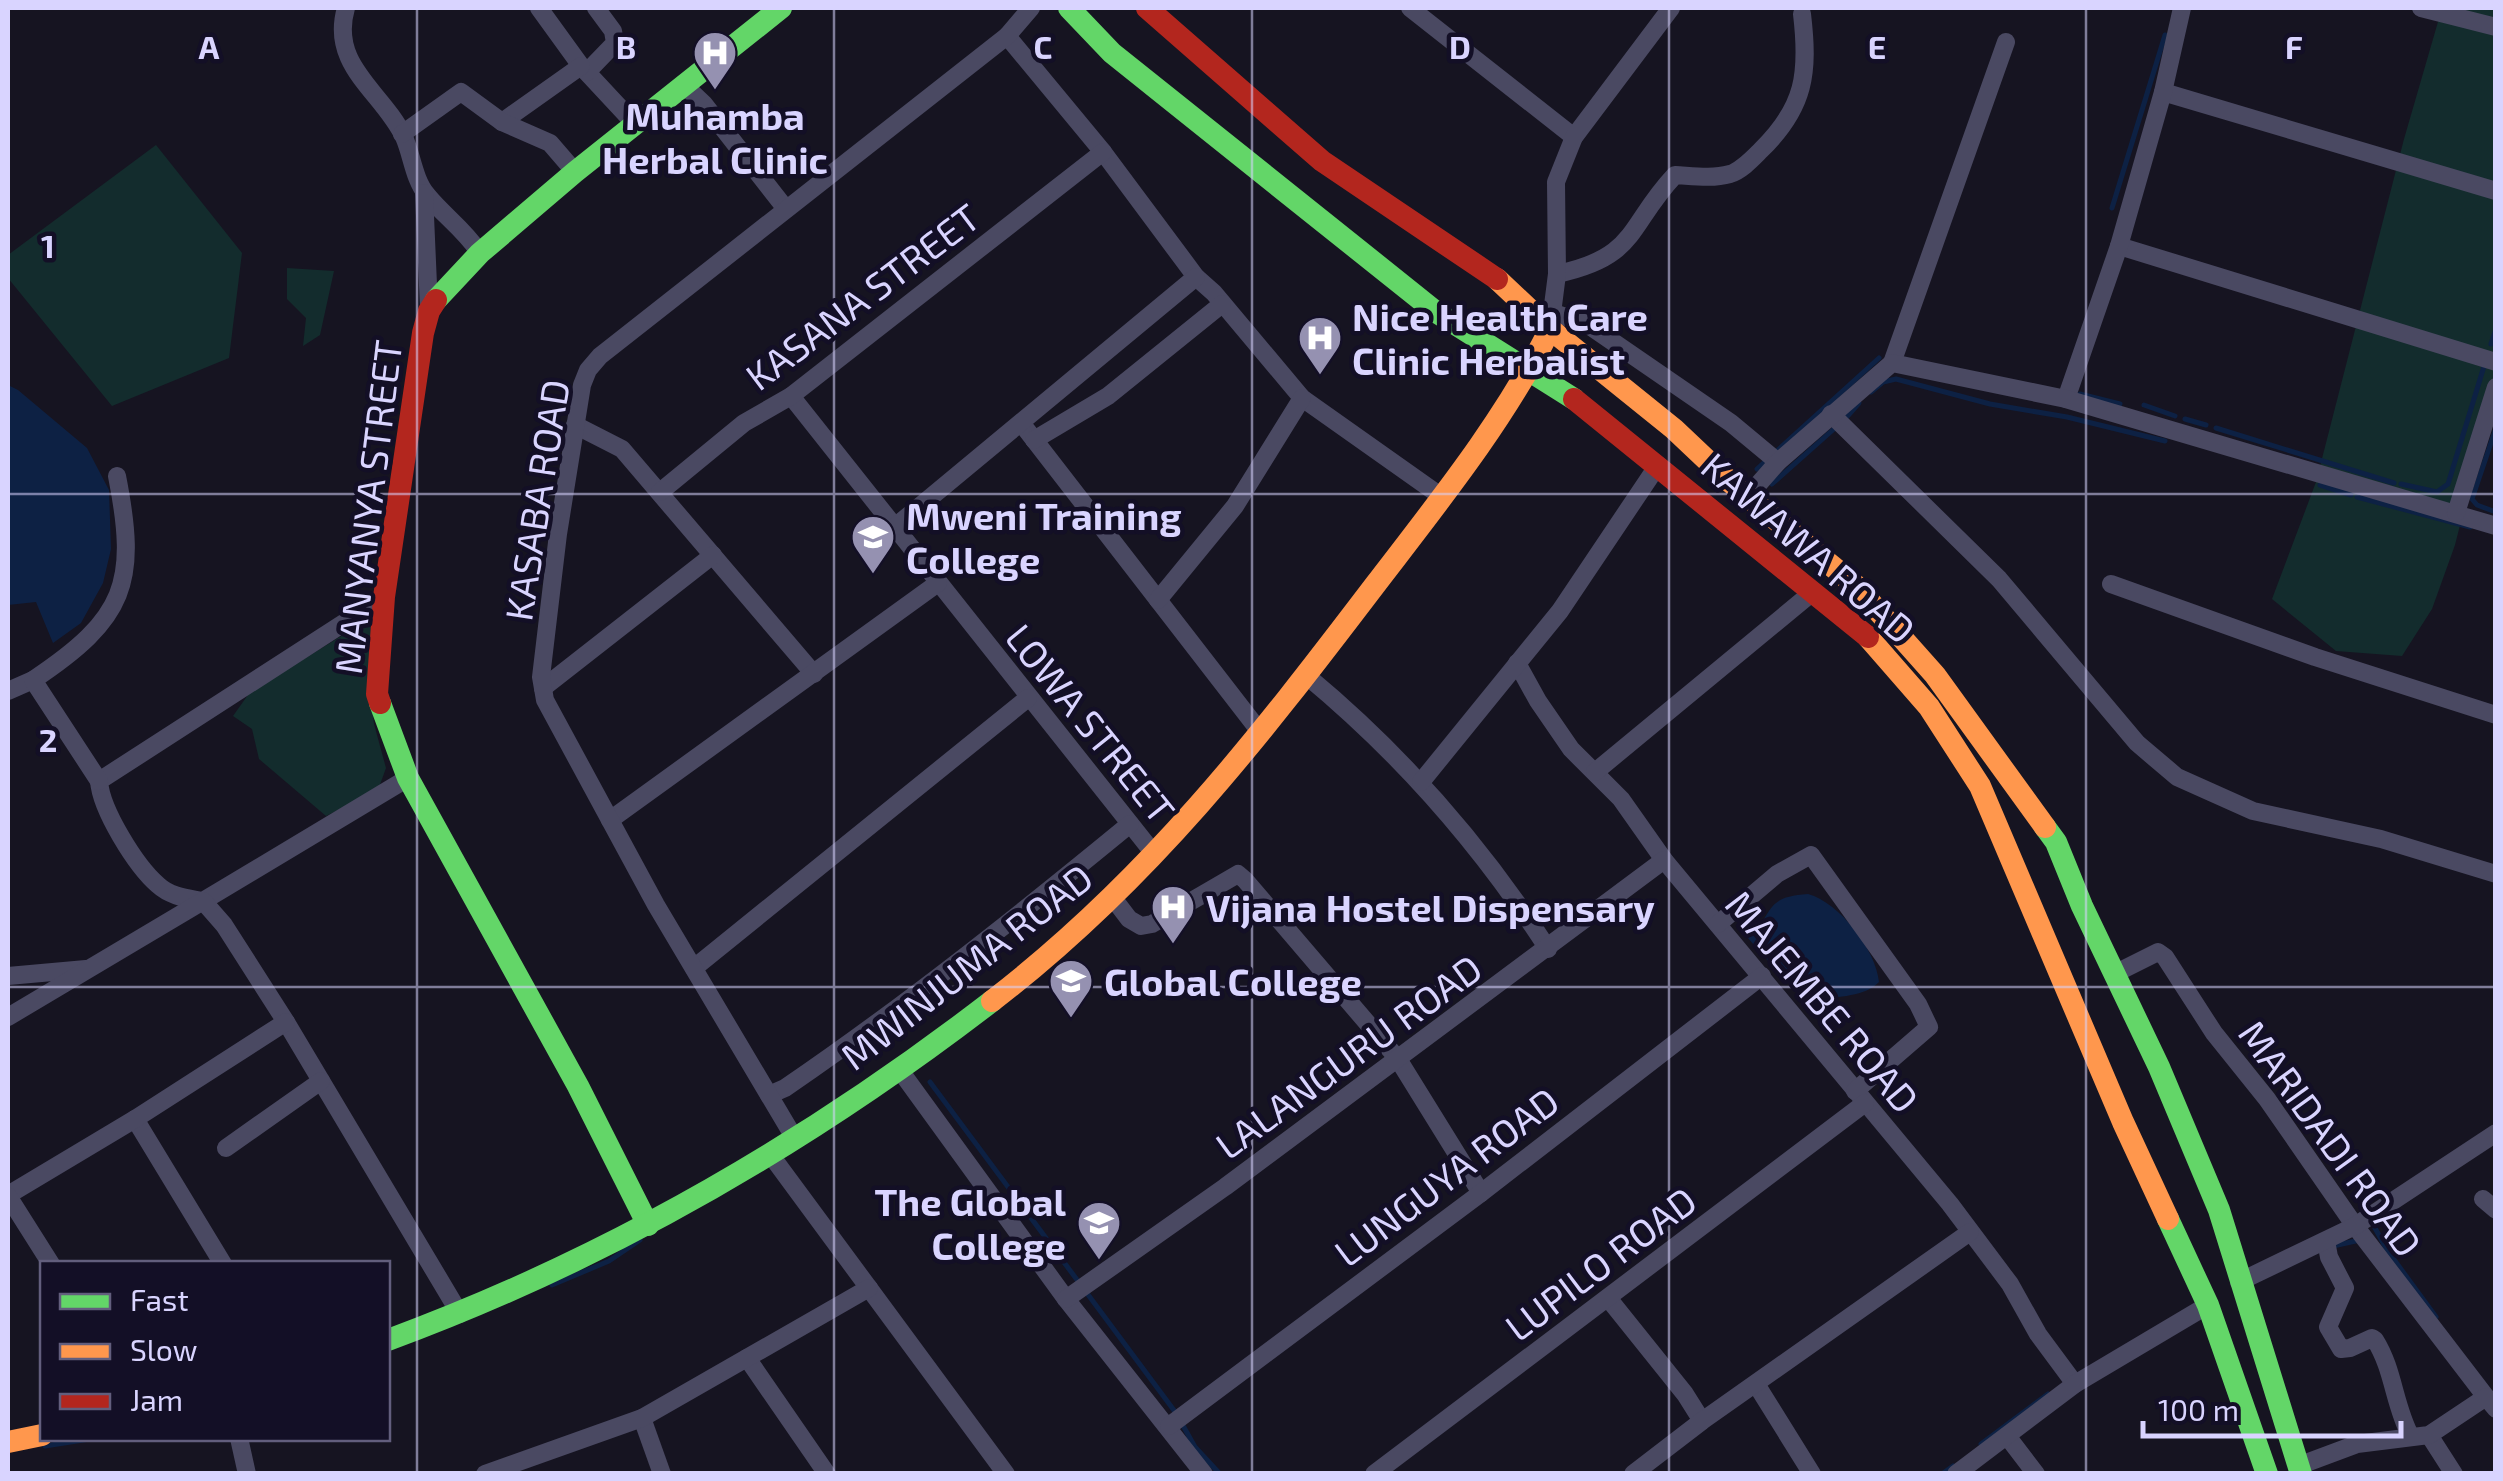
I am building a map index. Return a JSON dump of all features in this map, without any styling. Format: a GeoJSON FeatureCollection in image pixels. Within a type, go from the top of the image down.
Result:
{"type":"FeatureCollection","features":[{"type":"Feature","properties":{"kind":"main road","name":"MANYANYA STREET"},"geometry":{"type":"LineString","coordinates":[[648,1225],[578,1086],[408,778],[378,694],[384,598],[423,332],[429,311],[442,291],[575,172],[684,85],[756,15],[781,8]]}},
{"type":"Feature","properties":{"kind":"main road","name":"KAWAWA ROAD"},"geometry":{"type":"LineString","coordinates":[[1069,8],[1112,53],[1233,152],[1436,312],[1584,405],[1859,627],[1899,669],[1929,707],[1980,786],[2123,1122],[2208,1305],[2267,1474]]}},
{"type":"Feature","properties":{"kind":"main road","name":"KAWAWA ROAD"},"geometry":{"type":"LineString","coordinates":[[1147,8],[1322,162],[1492,274],[1552,321],[1748,496],[1855,585],[1936,675],[2056,842],[2159,1067],[2219,1210],[2299,1470]]}},
{"type":"Feature","properties":{"kind":"main road","name":"MWINJUMA ROAD"},"geometry":{"type":"LineString","coordinates":[[390,1339],[460,1314],[648,1225],[795,1140],[1004,992],[1112,898],[1155,855],[1307,676],[1442,498],[1528,370],[1552,321]]}},
{"type":"Feature","properties":{"kind":"main road"},"geometry":{"type":"LineString","coordinates":[[8,1442],[40,1435]]}},
{"type":"Feature","properties":{"kind":"street"},"geometry":{"type":"LineString","coordinates":[[346,8],[340,26],[354,70],[402,134],[424,193],[429,311]]}},
{"type":"Feature","properties":{"kind":"street"},"geometry":{"type":"LineString","coordinates":[[539,8],[584,69],[635,124]]}},
{"type":"Feature","properties":{"kind":"street"},"geometry":{"type":"LineString","coordinates":[[502,122],[584,69],[615,43],[613,30],[596,8]]}},
{"type":"Feature","properties":{"kind":"street","name":"KASABA ROAD"},"geometry":{"type":"LineString","coordinates":[[795,1140],[545,700],[542,677],[558,534],[582,386],[588,370],[600,356],[1007,36],[1032,8]]}},
{"type":"Feature","properties":{"kind":"street"},"geometry":{"type":"LineString","coordinates":[[1410,8],[1574,137]]}},
{"type":"Feature","properties":{"kind":"street"},"geometry":{"type":"LineString","coordinates":[[1671,8],[1574,137],[1556,182],[1557,274],[1552,321],[1587,324],[1732,423],[1778,462]]}},
{"type":"Feature","properties":{"kind":"street"},"geometry":{"type":"LineString","coordinates":[[2066,399],[2118,246],[2164,92],[2182,8]]}},
{"type":"Feature","properties":{"kind":"street"},"geometry":{"type":"LineString","coordinates":[[2421,8],[2496,26]]}},
{"type":"Feature","properties":{"kind":"street"},"geometry":{"type":"LineString","coordinates":[[1557,274],[1580,270],[1609,256],[1633,235],[1662,188],[1675,175],[1712,177],[1735,173],[1783,128],[1795,103],[1807,58],[1802,14]]}},
{"type":"Feature","properties":{"kind":"street"},"geometry":{"type":"LineString","coordinates":[[1007,36],[1103,152],[1196,277],[1302,398],[1442,498]]}},
{"type":"Feature","properties":{"kind":"street"},"geometry":{"type":"LineString","coordinates":[[1748,496],[1778,462],[1892,363],[2006,42]]}},
{"type":"Feature","properties":{"kind":"street"},"geometry":{"type":"LineString","coordinates":[[684,85],[704,104],[786,209]]}},
{"type":"Feature","properties":{"kind":"street"},"geometry":{"type":"LineString","coordinates":[[402,134],[461,92],[502,122],[550,143],[575,172]]}},
{"type":"Feature","properties":{"kind":"street"},"geometry":{"type":"LineString","coordinates":[[2164,92],[2496,190]]}},
{"type":"Feature","properties":{"kind":"street","name":"KASANA STREET"},"geometry":{"type":"LineString","coordinates":[[660,492],[744,422],[791,396],[1103,152]]}},
{"type":"Feature","properties":{"kind":"street"},"geometry":{"type":"LineString","coordinates":[[424,193],[463,229],[480,253]]}},
{"type":"Feature","properties":{"kind":"street"},"geometry":{"type":"LineString","coordinates":[[2118,246],[2496,362]]}},
{"type":"Feature","properties":{"kind":"street"},"geometry":{"type":"LineString","coordinates":[[896,526],[1196,277]]}},
{"type":"Feature","properties":{"kind":"street"},"geometry":{"type":"LineString","coordinates":[[1034,440],[1108,396],[1222,304]]}},
{"type":"Feature","properties":{"kind":"street"},"geometry":{"type":"LineString","coordinates":[[1892,363],[2066,399],[2496,526]]}},
{"type":"Feature","properties":{"kind":"street"},"geometry":{"type":"LineString","coordinates":[[2456,513],[2496,387]]}},
{"type":"Feature","properties":{"kind":"street","name":"LOWA STREET"},"geometry":{"type":"LineString","coordinates":[[791,396],[1155,855]]}},
{"type":"Feature","properties":{"kind":"street"},"geometry":{"type":"LineString","coordinates":[[1158,600],[1234,506],[1302,398]]}},
{"type":"Feature","properties":{"kind":"street"},"geometry":{"type":"LineString","coordinates":[[1831,414],[1999,579],[2136,743],[2177,777],[2254,810],[2416,848],[2496,874]]}},
{"type":"Feature","properties":{"kind":"street"},"geometry":{"type":"LineString","coordinates":[[1022,424],[1262,733]]}},
{"type":"Feature","properties":{"kind":"street"},"geometry":{"type":"LineString","coordinates":[[575,425],[622,449],[814,674]]}},
{"type":"Feature","properties":{"kind":"street"},"geometry":{"type":"LineString","coordinates":[[1422,782],[1560,612],[1658,464]]}},
{"type":"Feature","properties":{"kind":"street"},"geometry":{"type":"LineString","coordinates":[[8,691],[33,680],[65,658],[93,631],[123,586],[127,540],[117,476]]}},
{"type":"Feature","properties":{"kind":"street"},"geometry":{"type":"LineString","coordinates":[[543,688],[713,555]]}},
{"type":"Feature","properties":{"kind":"street"},"geometry":{"type":"LineString","coordinates":[[610,820],[938,583]]}},
{"type":"Feature","properties":{"kind":"street"},"geometry":{"type":"LineString","coordinates":[[2111,584],[2496,715]]}},
{"type":"Feature","properties":{"kind":"street"},"geometry":{"type":"LineString","coordinates":[[1595,772],[1814,590]]}},
{"type":"Feature","properties":{"kind":"street"},"geometry":{"type":"LineString","coordinates":[[105,778],[384,598]]}},
{"type":"Feature","properties":{"kind":"street","name":"MAJEMBE ROAD"},"geometry":{"type":"LineString","coordinates":[[1518,663],[1572,749],[1634,815],[1664,860],[1970,1232],[2010,1284],[2038,1334],[2076,1384]]}},
{"type":"Feature","properties":{"kind":"street"},"geometry":{"type":"LineString","coordinates":[[1307,676],[1422,782],[1548,948]]}},
{"type":"Feature","properties":{"kind":"street"},"geometry":{"type":"LineString","coordinates":[[33,680],[105,778],[105,806],[158,885],[173,895],[203,901],[224,925],[460,1314]]}},
{"type":"Feature","properties":{"kind":"street"},"geometry":{"type":"LineString","coordinates":[[694,968],[1028,698]]}},
{"type":"Feature","properties":{"kind":"street"},"geometry":{"type":"LineString","coordinates":[[8,1018],[408,778]]}},
{"type":"Feature","properties":{"kind":"street"},"geometry":{"type":"LineString","coordinates":[[769,1095],[803,1076],[919,993],[1130,824]]}},
{"type":"Feature","properties":{"kind":"street","name":"LUPILO ROAD"},"geometry":{"type":"LineString","coordinates":[[1374,1474],[1608,1298],[1860,1098],[1928,1027],[1918,1004],[1812,856],[1777,874],[1718,924]]}},
{"type":"Feature","properties":{"kind":"street","name":"LALANGURU ROAD"},"geometry":{"type":"LineString","coordinates":[[1066,1299],[1398,1059],[1664,860]]}},
{"type":"Feature","properties":{"kind":"street"},"geometry":{"type":"LineString","coordinates":[[1112,898],[1128,919],[1141,926],[1152,924],[1238,874],[1398,1059],[1481,1192]]}},
{"type":"Feature","properties":{"kind":"street","name":"MARIDADI ROAD"},"geometry":{"type":"LineString","coordinates":[[2116,974],[2158,952],[2166,958],[2214,1033],[2267,1098],[2355,1226],[2490,1396]]}},
{"type":"Feature","properties":{"kind":"street"},"geometry":{"type":"LineString","coordinates":[[8,976],[92,969]]}},
{"type":"Feature","properties":{"kind":"street","name":"LUNGUYA ROAD"},"geometry":{"type":"LineString","coordinates":[[1168,1426],[1762,976]]}},
{"type":"Feature","properties":{"kind":"street"},"geometry":{"type":"LineString","coordinates":[[50,1261],[8,1196],[286,1022]]}},
{"type":"Feature","properties":{"kind":"street"},"geometry":{"type":"LineString","coordinates":[[899,1069],[1066,1299],[1204,1474]]}},
{"type":"Feature","properties":{"kind":"street"},"geometry":{"type":"LineString","coordinates":[[226,1148],[321,1081]]}},
{"type":"Feature","properties":{"kind":"street"},"geometry":{"type":"LineString","coordinates":[[135,1119],[221,1261]]}},
{"type":"Feature","properties":{"kind":"street"},"geometry":{"type":"LineString","coordinates":[[2240,1282],[2355,1226],[2496,1133]]}},
{"type":"Feature","properties":{"kind":"street"},"geometry":{"type":"LineString","coordinates":[[770,1154],[1004,1472]]}},
{"type":"Feature","properties":{"kind":"street"},"geometry":{"type":"LineString","coordinates":[[1633,1474],[1970,1232]]}},
{"type":"Feature","properties":{"kind":"street"},"geometry":{"type":"LineString","coordinates":[[2326,1241],[2329,1257],[2345,1288],[2328,1327],[2341,1349],[2375,1340],[2387,1363],[2400,1414],[2454,1474]]}},
{"type":"Feature","properties":{"kind":"street"},"geometry":{"type":"LineString","coordinates":[[488,1473],[642,1418],[869,1288]]}},
{"type":"Feature","properties":{"kind":"street"},"geometry":{"type":"LineString","coordinates":[[1608,1298],[1685,1394],[1702,1422]]}},
{"type":"Feature","properties":{"kind":"street"},"geometry":{"type":"LineString","coordinates":[[1956,1474],[2076,1384],[2208,1305]]}},
{"type":"Feature","properties":{"kind":"street"},"geometry":{"type":"LineString","coordinates":[[748,1358],[827,1474]]}},
{"type":"Feature","properties":{"kind":"street"},"geometry":{"type":"LineString","coordinates":[[1756,1384],[1812,1474]]}},
{"type":"Feature","properties":{"kind":"street"},"geometry":{"type":"LineString","coordinates":[[2299,1470],[2357,1444],[2420,1436],[2490,1396]]}},
{"type":"Feature","properties":{"kind":"street"},"geometry":{"type":"LineString","coordinates":[[642,1418],[662,1474]]}},
{"type":"Feature","properties":{"kind":"street"},"geometry":{"type":"LineString","coordinates":[[2008,1436],[2036,1474]]}},
{"type":"Feature","properties":{"kind":"street"},"geometry":{"type":"LineString","coordinates":[[239,1441],[247,1474]]}},
{"type":"Feature","properties":{"kind":"green space"},"geometry":{"type":"Polygon","coordinates":[[[2442,8],[2495,8],[2495,386],[2455,545],[2432,609],[2402,656],[2336,651],[2272,599],[2316,482],[2404,139],[2442,8]]]}},
{"type":"Feature","properties":{"kind":"green space"},"geometry":{"type":"Polygon","coordinates":[[[156,145],[242,253],[229,358],[112,406],[8,278],[8,255],[156,145]]]}},
{"type":"Feature","properties":{"kind":"green space"},"geometry":{"type":"Polygon","coordinates":[[[287,268],[334,271],[320,335],[303,346],[306,318],[287,299],[287,268]]]}},
{"type":"Feature","properties":{"kind":"green space"},"geometry":{"type":"Polygon","coordinates":[[[374,616],[368,670],[374,724],[386,768],[378,790],[326,816],[259,759],[252,729],[233,716],[250,692],[374,616]]]}},
{"type":"Feature","properties":{"kind":"water"},"geometry":{"type":"Polygon","coordinates":[[[8,385],[87,448],[109,490],[111,549],[103,583],[81,623],[53,643],[36,602],[8,605],[8,385]]]}},
{"type":"Feature","properties":{"kind":"water"},"geometry":{"type":"Polygon","coordinates":[[[1808,894],[1844,917],[1864,942],[1879,982],[1873,987],[1835,997],[1806,990],[1781,973],[1748,938],[1777,902],[1808,894]]]}},
{"type":"Feature","properties":{"kind":"waterway"},"geometry":{"type":"LineString","coordinates":[[2112,208],[2165,35]]}},
{"type":"Feature","properties":{"kind":"waterway"},"geometry":{"type":"LineString","coordinates":[[2491,344],[2496,329]]}},
{"type":"Feature","properties":{"kind":"waterway"},"geometry":{"type":"LineString","coordinates":[[1757,469],[1879,358]]}},
{"type":"Feature","properties":{"kind":"waterway"},"geometry":{"type":"LineString","coordinates":[[2401,484],[2437,492],[2448,484],[2485,363]]}},
{"type":"Feature","properties":{"kind":"waterway"},"geometry":{"type":"LineString","coordinates":[[1871,392],[1883,382],[1896,379],[1990,404],[2067,417],[2165,441]]}},
{"type":"Feature","properties":{"kind":"waterway"},"geometry":{"type":"LineString","coordinates":[[2080,394],[2120,404]]}},
{"type":"Feature","properties":{"kind":"waterway"},"geometry":{"type":"LineString","coordinates":[[1845,419],[1859,403]]}},
{"type":"Feature","properties":{"kind":"waterway"},"geometry":{"type":"LineString","coordinates":[[2144,405],[2175,416]]}},
{"type":"Feature","properties":{"kind":"waterway"},"geometry":{"type":"LineString","coordinates":[[2185,419],[2206,425]]}},
{"type":"Feature","properties":{"kind":"waterway"},"geometry":{"type":"LineString","coordinates":[[1772,484],[1835,428]]}},
{"type":"Feature","properties":{"kind":"waterway"},"geometry":{"type":"LineString","coordinates":[[2216,428],[2394,483]]}},
{"type":"Feature","properties":{"kind":"waterway"},"geometry":{"type":"LineString","coordinates":[[2496,428],[2472,499],[2496,512]]}},
{"type":"Feature","properties":{"kind":"waterway"},"geometry":{"type":"LineString","coordinates":[[2320,485],[2351,495]]}},
{"type":"Feature","properties":{"kind":"waterway"},"geometry":{"type":"LineString","coordinates":[[2357,497],[2470,527]]}},
{"type":"Feature","properties":{"kind":"waterway"},"geometry":{"type":"LineString","coordinates":[[930,1082],[1176,1413]]}},
{"type":"Feature","properties":{"kind":"waterway"},"geometry":{"type":"LineString","coordinates":[[2375,1228],[2436,1317]]}},
{"type":"Feature","properties":{"kind":"waterway"},"geometry":{"type":"LineString","coordinates":[[552,1285],[609,1261],[640,1240]]}},
{"type":"Feature","properties":{"kind":"waterway"},"geometry":{"type":"LineString","coordinates":[[2333,1246],[2360,1240]]}},
{"type":"Feature","properties":{"kind":"waterway"},"geometry":{"type":"LineString","coordinates":[[1981,1444],[2048,1394]]}},
{"type":"Feature","properties":{"kind":"waterway"},"geometry":{"type":"LineString","coordinates":[[1181,1422],[1195,1447],[1220,1474]]}},
{"type":"Feature","properties":{"kind":"waterway"},"geometry":{"type":"LineString","coordinates":[[45,1446],[77,1441]]}},
{"type":"Feature","properties":{"kind":"waterway"},"geometry":{"type":"LineString","coordinates":[[1942,1474],[1953,1466]]}},
{"type":"Feature","properties":{"kind":"traffic: fast"},"geometry":{"type":"LineString","coordinates":[[436,300],[480,253],[575,172],[781,8]]}},
{"type":"Feature","properties":{"kind":"traffic: fast"},"geometry":{"type":"LineString","coordinates":[[1069,8],[1112,53],[1436,312],[1574,399]]}},
{"type":"Feature","properties":{"kind":"traffic: fast"},"geometry":{"type":"LineString","coordinates":[[380,703],[408,778],[578,1086],[648,1225]]}},
{"type":"Feature","properties":{"kind":"traffic: fast"},"geometry":{"type":"LineString","coordinates":[[2045,827],[2056,842],[2159,1067],[2219,1210],[2301,1474]]}},
{"type":"Feature","properties":{"kind":"traffic: fast"},"geometry":{"type":"LineString","coordinates":[[390,1339],[548,1273],[703,1193],[851,1102],[992,1001]]}},
{"type":"Feature","properties":{"kind":"traffic: fast"},"geometry":{"type":"LineString","coordinates":[[2168,1219],[2208,1305],[2267,1474]]}},
{"type":"Feature","properties":{"kind":"traffic: slow"},"geometry":{"type":"LineString","coordinates":[[1497,279],[1550,329],[1674,429],[1729,481],[1855,585],[1935,675],[2045,827]]}},
{"type":"Feature","properties":{"kind":"traffic: slow"},"geometry":{"type":"LineString","coordinates":[[992,1001],[1048,955],[1151,858],[1243,753],[1469,461],[1550,329]]}},
{"type":"Feature","properties":{"kind":"traffic: slow"},"geometry":{"type":"LineString","coordinates":[[1868,637],[1929,707],[1980,786],[2168,1219]]}},
{"type":"Feature","properties":{"kind":"traffic: slow"},"geometry":{"type":"LineString","coordinates":[[8,1442],[40,1435]]}},
{"type":"Feature","properties":{"kind":"traffic: jam"},"geometry":{"type":"LineString","coordinates":[[1147,8],[1322,161],[1497,279]]}},
{"type":"Feature","properties":{"kind":"traffic: jam"},"geometry":{"type":"LineString","coordinates":[[380,703],[377,694],[384,597],[423,333],[436,300]]}},
{"type":"Feature","properties":{"kind":"traffic: jam"},"geometry":{"type":"LineString","coordinates":[[1574,399],[1868,637]]}},
{"type":"Feature","properties":{"kind":"place","name":"Muhamba Herbal Clinic"},"geometry":{"type":"Point","coordinates":[715,91]}},
{"type":"Feature","properties":{"kind":"place","name":"Nice Health Care Clinic Herbalist"},"geometry":{"type":"Point","coordinates":[1320,376]}},
{"type":"Feature","properties":{"kind":"place","name":"Mweni Training College"},"geometry":{"type":"Point","coordinates":[873,575]}},
{"type":"Feature","properties":{"kind":"place","name":"Vijana Hostel Dispensary"},"geometry":{"type":"Point","coordinates":[1173,945]}},
{"type":"Feature","properties":{"kind":"place","name":"Global College"},"geometry":{"type":"Point","coordinates":[1071,1019]}},
{"type":"Feature","properties":{"kind":"place","name":"The Global College"},"geometry":{"type":"Point","coordinates":[1099,1261]}}]}
